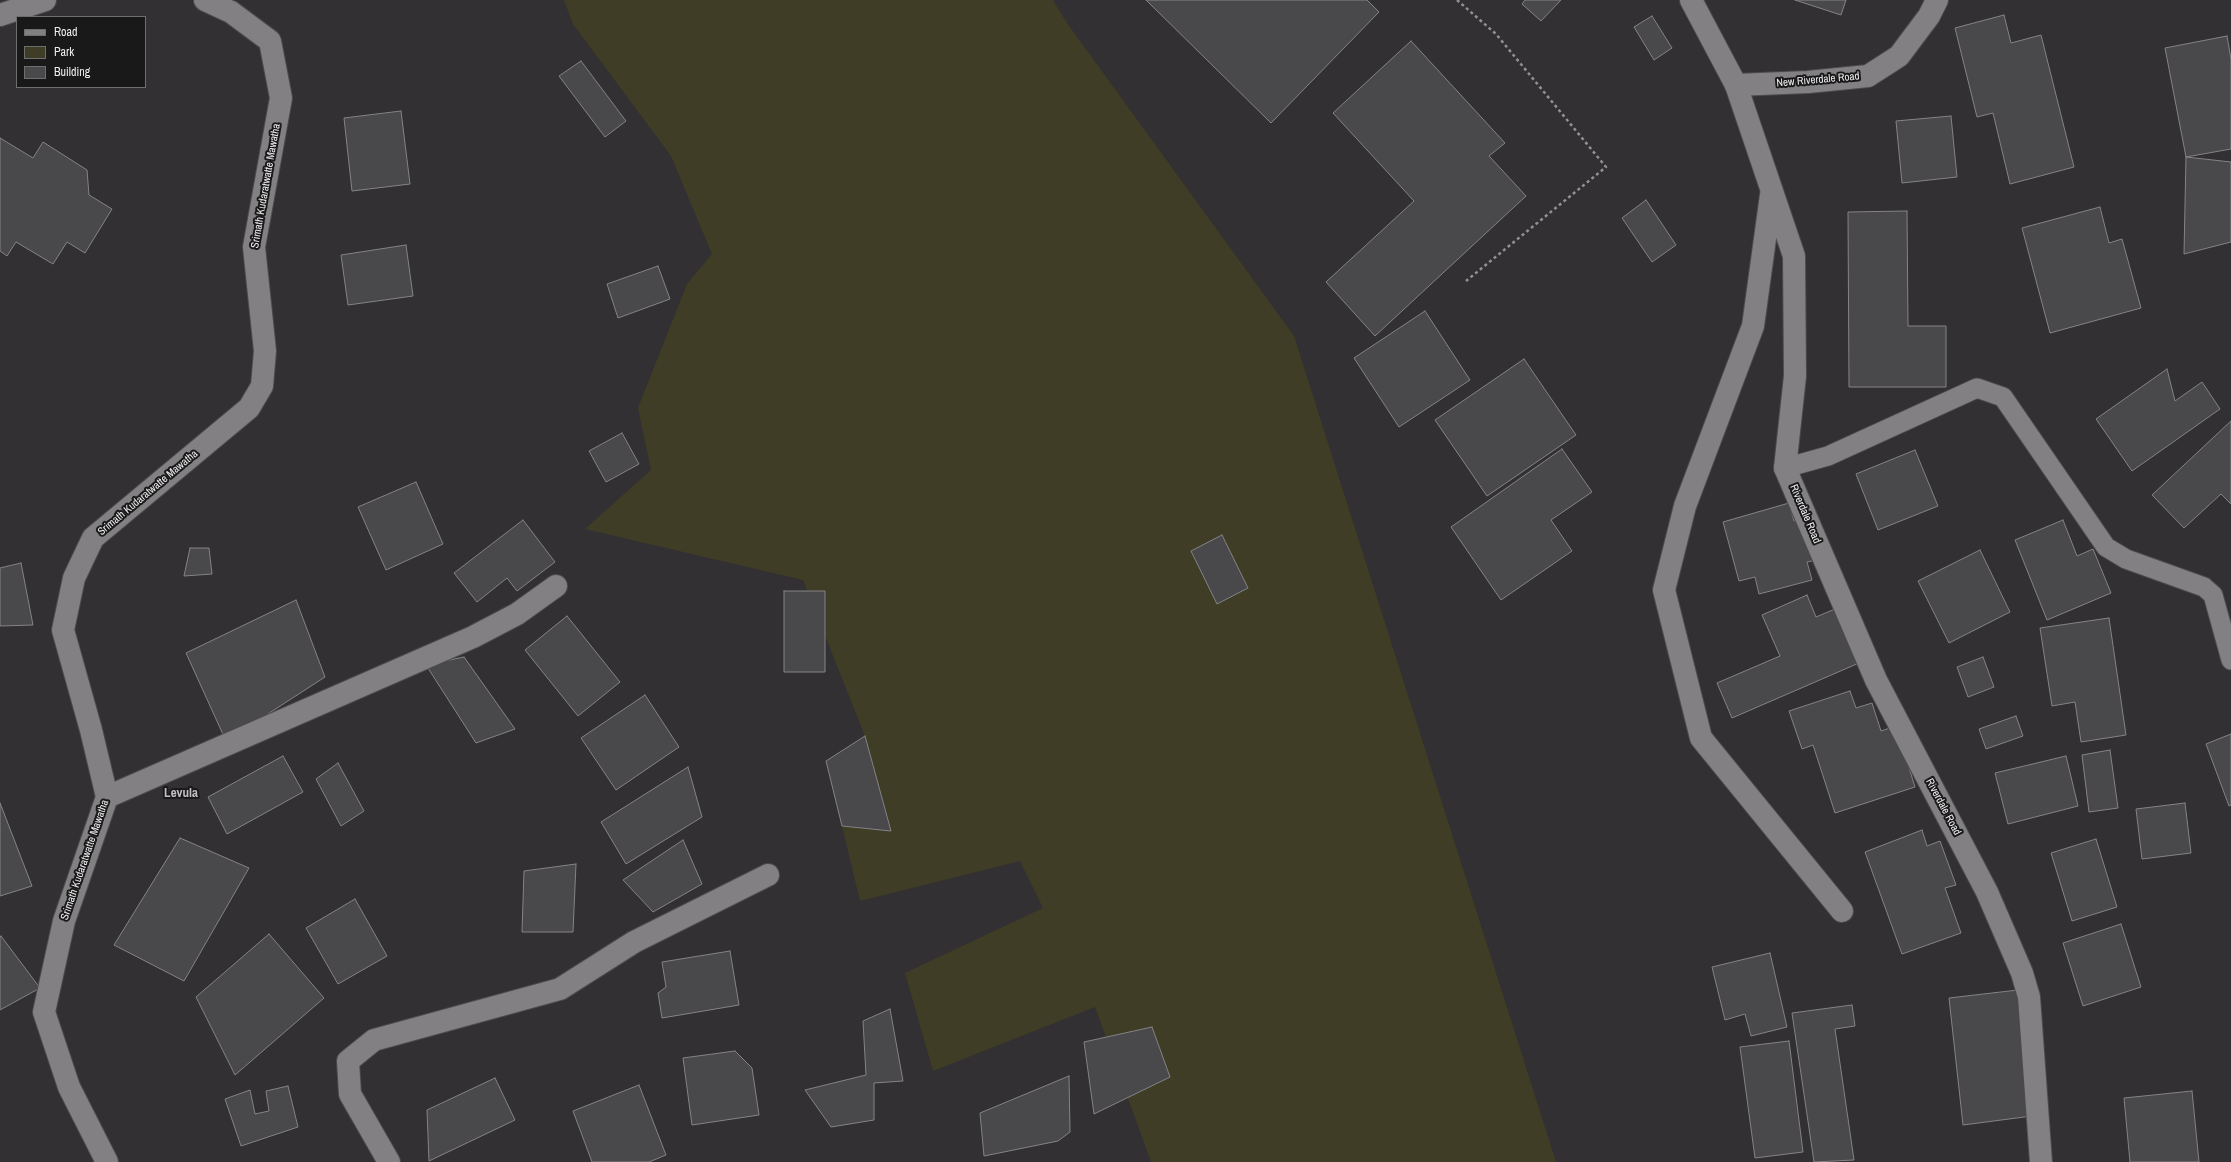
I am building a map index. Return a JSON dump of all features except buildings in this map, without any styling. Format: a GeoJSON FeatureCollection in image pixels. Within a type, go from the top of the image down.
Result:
{"type":"FeatureCollection","features":[{"type":"Feature","properties":{"kind":"street"},"geometry":{"type":"LineString","coordinates":[[0,15],[45,0]]}},
{"type":"Feature","properties":{"kind":"street","name":"Srimath Kudaratwatte Mawatha"},"geometry":{"type":"LineString","coordinates":[[107,1162],[69,1087],[44,1012],[64,921],[107,797],[91,730],[63,630],[74,578],[93,538],[249,408],[262,386],[265,351],[254,247],[281,98],[270,41],[230,12],[205,0]]}},
{"type":"Feature","properties":{"kind":"street"},"geometry":{"type":"LineString","coordinates":[[1691,0],[1736,85],[1771,195],[1794,256],[1795,376],[1786,468]]}},
{"type":"Feature","properties":{"kind":"street","name":"New Riverdale Road"},"geometry":{"type":"LineString","coordinates":[[1736,85],[1808,82],[1868,76],[1899,56],[1929,16],[1937,0]]}},
{"type":"Feature","properties":{"kind":"street"},"geometry":{"type":"LineString","coordinates":[[1771,195],[1753,326],[1685,506],[1664,590],[1701,738],[1842,911]]}},
{"type":"Feature","properties":{"kind":"street","name":"Riverdale Road"},"geometry":{"type":"LineString","coordinates":[[1786,468],[1876,680],[1987,892],[2022,974],[2029,997],[2041,1162]]}},
{"type":"Feature","properties":{"kind":"street"},"geometry":{"type":"LineString","coordinates":[[107,797],[473,637],[517,614],[556,586]]}},
{"type":"Feature","properties":{"kind":"street"},"geometry":{"type":"LineString","coordinates":[[389,1162],[350,1094],[348,1061],[374,1040],[560,989],[634,942],[768,875]]}},
{"type":"Feature","properties":{"kind":"lane"},"geometry":{"type":"LineString","coordinates":[[1786,468],[1828,456],[1977,388],[2003,397],[2106,547],[2126,559],[2204,586],[2213,595],[2231,660]]}},
{"type":"Feature","properties":{"kind":"path"},"geometry":{"type":"LineString","coordinates":[[1457,0],[1496,34],[1606,167],[1466,281]]}},
{"type":"Feature","properties":{"kind":"green space"},"geometry":{"type":"Polygon","coordinates":[[[564,0],[1053,0],[1067,23],[1294,336],[1556,1162],[1151,1162],[1095,1007],[933,1071],[905,973],[1043,908],[1020,861],[860,901],[842,826],[891,830],[865,736],[803,580],[585,529],[651,470],[638,408],[687,284],[712,254],[671,156],[573,24],[564,0]]]}},
{"type":"Feature","properties":{"kind":"district","name":"Levula"},"geometry":{"type":"Point","coordinates":[181,794]}}]}
